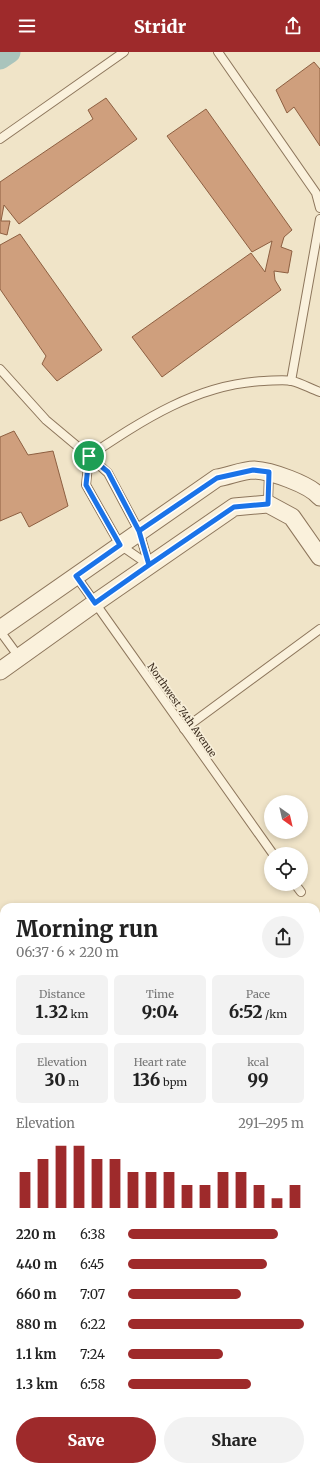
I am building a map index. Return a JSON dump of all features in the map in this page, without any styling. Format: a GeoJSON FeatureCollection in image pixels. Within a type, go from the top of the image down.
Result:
{"type":"FeatureCollection","features":[{"type":"Feature","properties":{"kind":"street"},"geometry":{"type":"LineString","coordinates":[[0,630],[139,531],[217,478],[253,470],[269,472],[294,480],[320,497]]}},
{"type":"Feature","properties":{"kind":"street"},"geometry":{"type":"LineString","coordinates":[[0,672],[95,603],[234,507],[268,504],[292,517],[320,557]]}},
{"type":"Feature","properties":{"kind":"lane"},"geometry":{"type":"LineString","coordinates":[[0,139],[124,52]]}},
{"type":"Feature","properties":{"kind":"lane"},"geometry":{"type":"LineString","coordinates":[[218,52],[316,194],[320,208]]}},
{"type":"Feature","properties":{"kind":"lane"},"geometry":{"type":"LineString","coordinates":[[290,381],[320,219]]}},
{"type":"Feature","properties":{"kind":"lane"},"geometry":{"type":"LineString","coordinates":[[0,369],[46,420],[108,472],[139,531],[149,565]]}},
{"type":"Feature","properties":{"kind":"lane"},"geometry":{"type":"LineString","coordinates":[[89,456],[152,416],[198,394],[241,382],[290,381],[320,392]]}},
{"type":"Feature","properties":{"kind":"lane"},"geometry":{"type":"LineString","coordinates":[[89,456],[86,485],[120,545],[149,565]]}},
{"type":"Feature","properties":{"kind":"lane"},"geometry":{"type":"LineString","coordinates":[[268,504],[269,472]]}},
{"type":"Feature","properties":{"kind":"lane","name":"Northwest 74th Avenue"},"geometry":{"type":"LineString","coordinates":[[76,576],[268,847]]}},
{"type":"Feature","properties":{"kind":"lane"},"geometry":{"type":"LineString","coordinates":[[184,729],[320,629]]}},
{"type":"Feature","properties":{"kind":"lane"},"geometry":{"type":"LineString","coordinates":[[0,630],[19,657]]}},
{"type":"Feature","properties":{"kind":"building"},"geometry":{"type":"Polygon","coordinates":[[[314,62],[320,69],[320,146],[294,107],[287,113],[276,90],[314,62]]]}},
{"type":"Feature","properties":{"kind":"building"},"geometry":{"type":"Polygon","coordinates":[[[106,98],[137,139],[19,224],[4,205],[1,221],[10,221],[7,235],[0,233],[0,182],[93,119],[88,110],[106,98]]]}},
{"type":"Feature","properties":{"kind":"building"},"geometry":{"type":"Polygon","coordinates":[[[206,109],[292,230],[284,237],[281,247],[292,251],[288,273],[274,271],[275,280],[281,290],[162,377],[132,337],[251,253],[265,272],[272,241],[252,252],[167,136],[206,109]]]}},
{"type":"Feature","properties":{"kind":"building"},"geometry":{"type":"Polygon","coordinates":[[[20,234],[102,350],[57,381],[42,364],[46,356],[0,289],[0,245],[20,234]]]}},
{"type":"Feature","properties":{"kind":"building"},"geometry":{"type":"Polygon","coordinates":[[[14,431],[28,455],[53,451],[68,506],[29,527],[21,512],[0,521],[0,437],[14,431]]]}},
{"type":"Feature","properties":{"kind":"waterway"},"geometry":{"type":"LineString","coordinates":[[0,58],[9,52]]}},
{"type":"Feature","properties":{"kind":"route"},"geometry":{"type":"LineString","coordinates":[[89,456],[86,485],[120,545],[76,576],[95,603],[149,565],[139,531],[217,478],[253,470],[269,472],[268,504],[234,507],[149,565],[139,531],[108,472],[89,456]]}}]}
